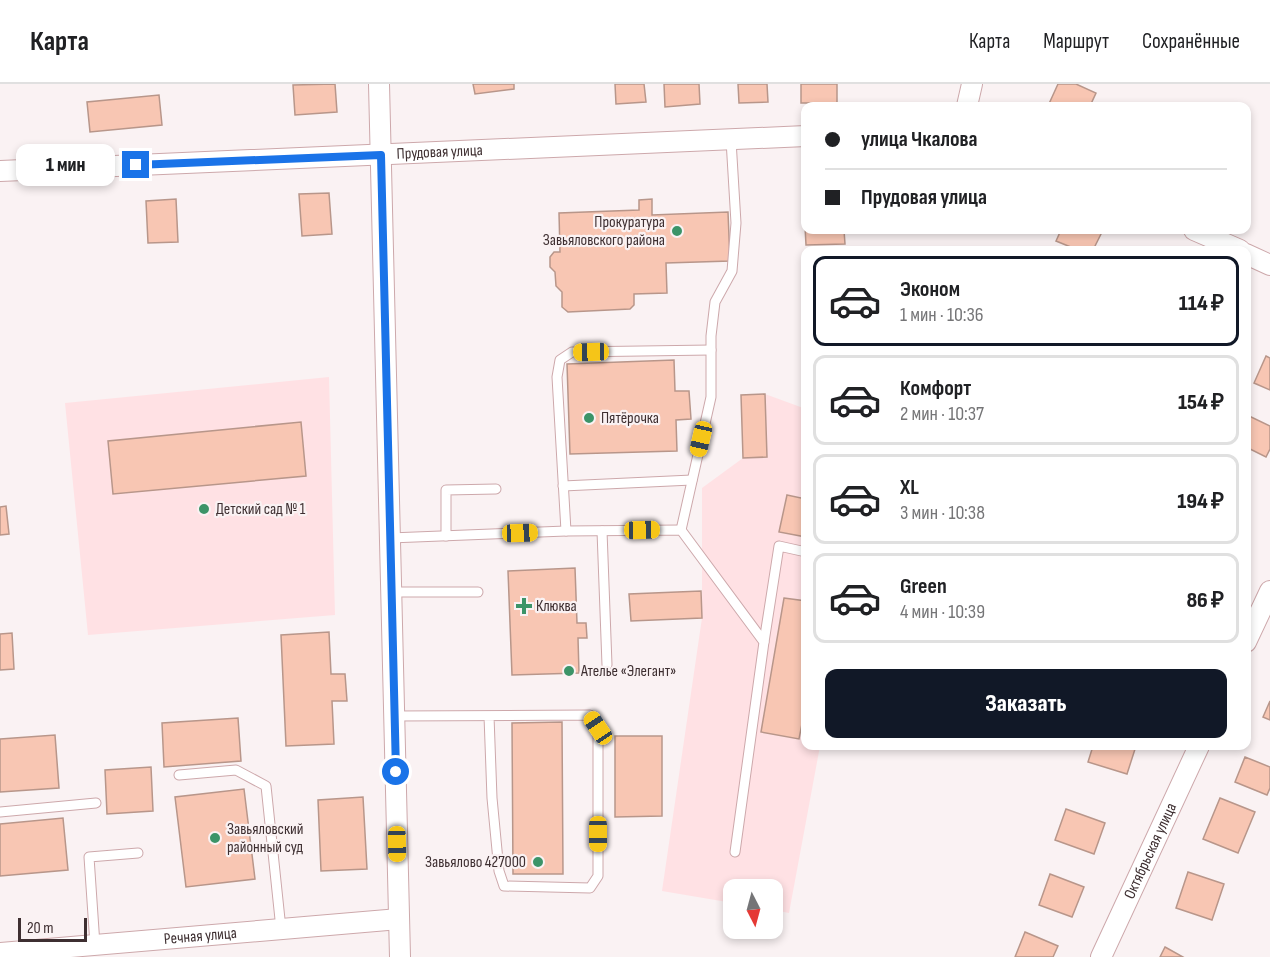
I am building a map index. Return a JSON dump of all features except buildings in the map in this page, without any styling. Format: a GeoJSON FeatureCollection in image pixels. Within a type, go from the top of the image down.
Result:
{"type":"FeatureCollection","features":[{"type":"Feature","properties":{"kind":"street"},"geometry":{"type":"LineString","coordinates":[[379,84],[400,957]]}},
{"type":"Feature","properties":{"kind":"street"},"geometry":{"type":"LineString","coordinates":[[968,102],[972,84]]}},
{"type":"Feature","properties":{"kind":"street","name":"Прудовая улица"},"geometry":{"type":"LineString","coordinates":[[0,171],[801,136]]}},
{"type":"Feature","properties":{"kind":"street"},"geometry":{"type":"LineString","coordinates":[[1203,234],[1231,246]]}},
{"type":"Feature","properties":{"kind":"street"},"geometry":{"type":"LineString","coordinates":[[1251,256],[1270,265]]}},
{"type":"Feature","properties":{"kind":"street"},"geometry":{"type":"LineString","coordinates":[[1251,631],[1270,591]]}},
{"type":"Feature","properties":{"kind":"street","name":"Октябрьская улица"},"geometry":{"type":"LineString","coordinates":[[1101,957],[1197,750]]}},
{"type":"Feature","properties":{"kind":"street","name":"Речная улица"},"geometry":{"type":"LineString","coordinates":[[0,953],[399,919]]}},
{"type":"Feature","properties":{"kind":"lane"},"geometry":{"type":"LineString","coordinates":[[731,140],[735,223],[732,271],[715,302],[711,350],[711,397],[681,530],[764,642]]}},
{"type":"Feature","properties":{"kind":"lane"},"geometry":{"type":"LineString","coordinates":[[566,531],[557,377],[560,360],[572,352],[711,350]]}},
{"type":"Feature","properties":{"kind":"lane"},"geometry":{"type":"LineString","coordinates":[[563,486],[692,480]]}},
{"type":"Feature","properties":{"kind":"lane"},"geometry":{"type":"LineString","coordinates":[[446,536],[446,490],[496,489]]}},
{"type":"Feature","properties":{"kind":"lane"},"geometry":{"type":"LineString","coordinates":[[390,538],[566,531],[681,530]]}},
{"type":"Feature","properties":{"kind":"lane"},"geometry":{"type":"LineString","coordinates":[[602,531],[607,665]]}},
{"type":"Feature","properties":{"kind":"lane"},"geometry":{"type":"LineString","coordinates":[[735,852],[779,546],[801,551]]}},
{"type":"Feature","properties":{"kind":"lane"},"geometry":{"type":"LineString","coordinates":[[392,592],[478,592]]}},
{"type":"Feature","properties":{"kind":"lane"},"geometry":{"type":"LineString","coordinates":[[394,716],[590,715],[598,728],[598,876],[590,888],[504,886],[499,871],[492,798],[489,716]]}},
{"type":"Feature","properties":{"kind":"lane"},"geometry":{"type":"LineString","coordinates":[[179,775],[236,770],[266,786],[281,929]]}},
{"type":"Feature","properties":{"kind":"lane"},"geometry":{"type":"LineString","coordinates":[[0,812],[96,803]]}},
{"type":"Feature","properties":{"kind":"lane"},"geometry":{"type":"LineString","coordinates":[[95,945],[89,857],[138,853]]}},
{"type":"Feature","properties":{"kind":"shaded area","name":"Детский сад № 1"},"geometry":{"type":"Polygon","coordinates":[[[329,377],[335,615],[88,635],[65,403],[329,377]]]}},
{"type":"Feature","properties":{"kind":"shaded area"},"geometry":{"type":"Polygon","coordinates":[[[765,394],[801,407],[801,750],[819,750],[789,913],[783,912],[783,879],[723,879],[723,901],[662,891],[702,618],[702,488],[743,458],[741,395],[765,394]]]}},
{"type":"Feature","properties":{"kind":"place","name":"Прокуратура Завьяловского района"},"geometry":{"type":"Point","coordinates":[677,231]}},
{"type":"Feature","properties":{"kind":"place","name":"Пятёрочка"},"geometry":{"type":"Point","coordinates":[589,418]}},
{"type":"Feature","properties":{"kind":"place","name":"Детский сад № 1"},"geometry":{"type":"Point","coordinates":[204,509]}},
{"type":"Feature","properties":{"kind":"place","name":"Клюква"},"geometry":{"type":"Point","coordinates":[524,606]}},
{"type":"Feature","properties":{"kind":"place","name":"Ателье «Элегант»"},"geometry":{"type":"Point","coordinates":[569,671]}},
{"type":"Feature","properties":{"kind":"place","name":"Завьяловский районный суд"},"geometry":{"type":"Point","coordinates":[215,838]}},
{"type":"Feature","properties":{"kind":"place","name":"Завьялово 427000"},"geometry":{"type":"Point","coordinates":[538,862]}},
{"type":"Feature","properties":{"kind":"route"},"geometry":{"type":"LineString","coordinates":[[136,165],[381,155],[396,772]]}}]}
